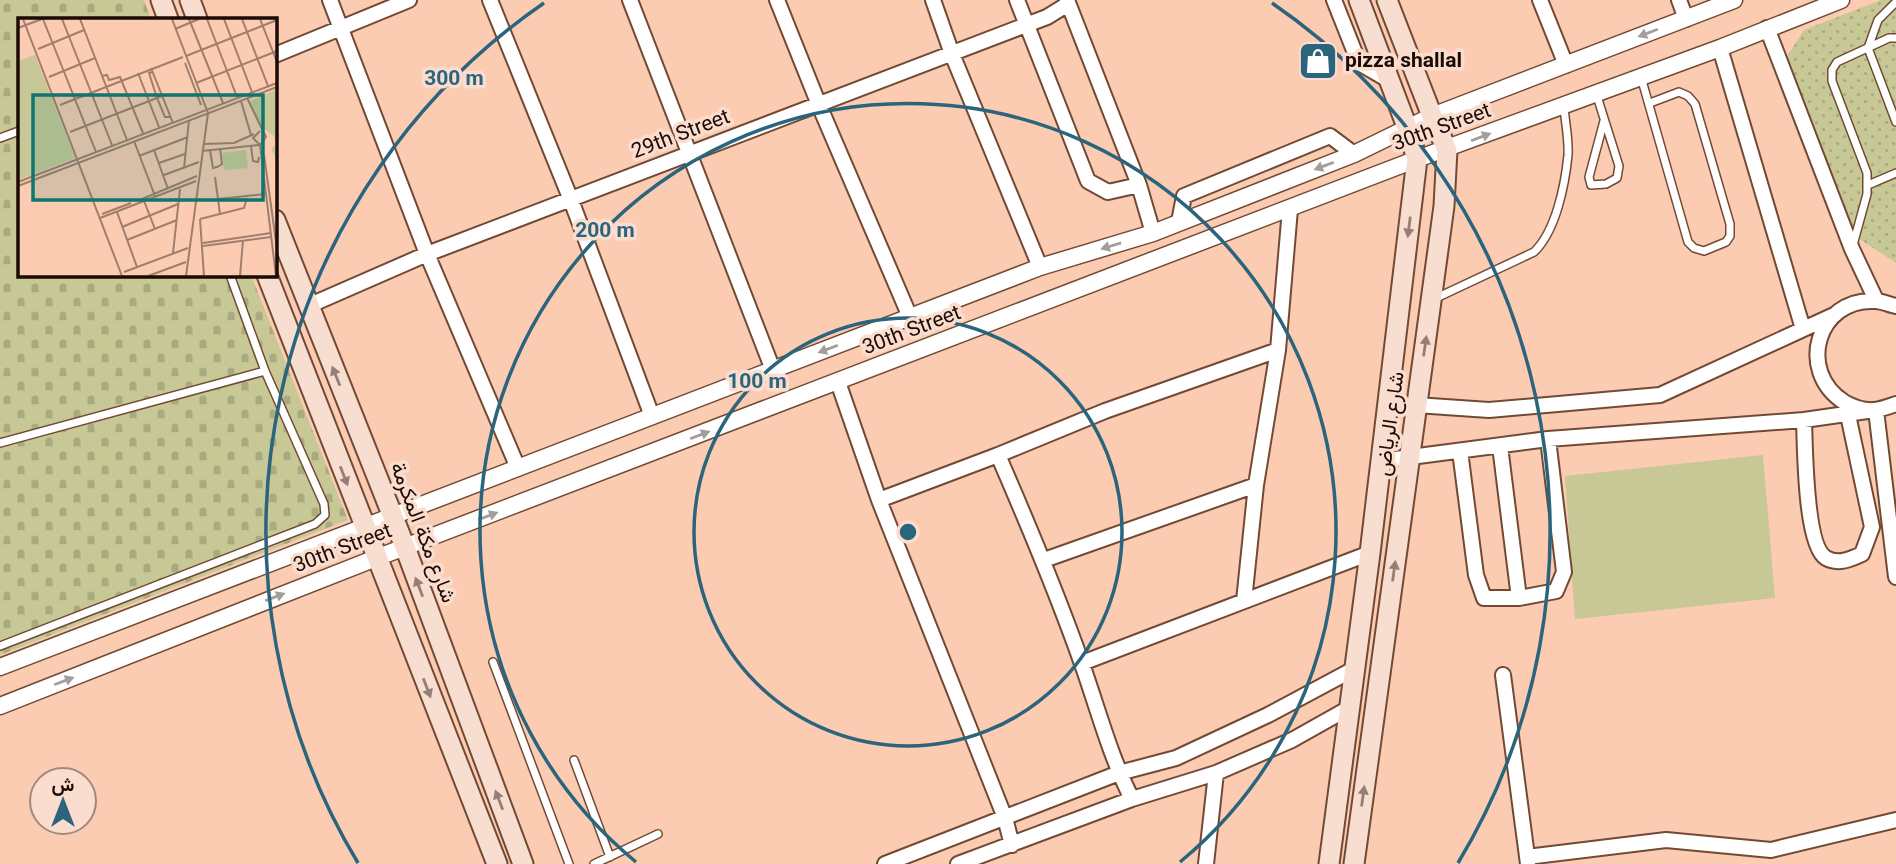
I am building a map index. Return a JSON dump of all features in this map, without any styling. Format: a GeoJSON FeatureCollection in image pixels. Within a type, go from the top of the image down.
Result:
{"type":"FeatureCollection","features":[{"type":"Feature","properties":{"kind":"main road"},"geometry":{"type":"LineString","coordinates":[[161,0],[168,18]]}},
{"type":"Feature","properties":{"kind":"main road"},"geometry":{"type":"LineString","coordinates":[[190,0],[197,18]]}},
{"type":"Feature","properties":{"kind":"main road","name":"شارع الرياض"},"geometry":{"type":"LineString","coordinates":[[1329,864],[1370,553],[1417,159],[1359,0]]}},
{"type":"Feature","properties":{"kind":"main road","name":"شارع الرياض"},"geometry":{"type":"LineString","coordinates":[[1354,864],[1444,206],[1447,149],[1387,0]]}},
{"type":"Feature","properties":{"kind":"main road","name":"شارع مكة المكرمة"},"geometry":{"type":"LineString","coordinates":[[276,223],[405,547],[523,864]]}},
{"type":"Feature","properties":{"kind":"main road"},"geometry":{"type":"LineString","coordinates":[[267,276],[497,864]]}},
{"type":"Feature","properties":{"kind":"street"},"geometry":{"type":"LineString","coordinates":[[330,0],[427,254],[518,468]]}},
{"type":"Feature","properties":{"kind":"street"},"geometry":{"type":"LineString","coordinates":[[276,55],[409,0]]}},
{"type":"Feature","properties":{"kind":"street"},"geometry":{"type":"LineString","coordinates":[[490,0],[571,200],[652,416]]}},
{"type":"Feature","properties":{"kind":"street"},"geometry":{"type":"LineString","coordinates":[[630,0],[773,370]]}},
{"type":"Feature","properties":{"kind":"street"},"geometry":{"type":"LineString","coordinates":[[777,0],[910,317]]}},
{"type":"Feature","properties":{"kind":"street"},"geometry":{"type":"LineString","coordinates":[[933,0],[952,54],[1040,267]]}},
{"type":"Feature","properties":{"kind":"street"},"geometry":{"type":"LineString","coordinates":[[1017,0],[1088,181],[1108,192],[1139,185]]}},
{"type":"Feature","properties":{"kind":"street"},"geometry":{"type":"LineString","coordinates":[[1334,0],[1359,63],[1391,82]]}},
{"type":"Feature","properties":{"kind":"street"},"geometry":{"type":"LineString","coordinates":[[1540,0],[1566,65]]}},
{"type":"Feature","properties":{"kind":"street"},"geometry":{"type":"LineString","coordinates":[[1679,0],[1686,19]]}},
{"type":"Feature","properties":{"kind":"street","name":"30th Street"},"geometry":{"type":"LineString","coordinates":[[0,667],[1040,267],[1153,233],[1354,154],[1432,116],[1734,0]]}},
{"type":"Feature","properties":{"kind":"street","name":"30th Street"},"geometry":{"type":"LineString","coordinates":[[0,706],[376,558],[1417,159],[1720,48],[1841,0]]}},
{"type":"Feature","properties":{"kind":"street"},"geometry":{"type":"LineString","coordinates":[[1067,2],[1139,185],[1153,233]]}},
{"type":"Feature","properties":{"kind":"street","name":"29th Street"},"geometry":{"type":"LineString","coordinates":[[308,306],[427,254],[1026,26],[1047,17],[1067,2]]}},
{"type":"Feature","properties":{"kind":"street"},"geometry":{"type":"LineString","coordinates":[[1767,28],[1852,248],[1876,300]]}},
{"type":"Feature","properties":{"kind":"street"},"geometry":{"type":"LineString","coordinates":[[1720,48],[1803,329]]}},
{"type":"Feature","properties":{"kind":"street"},"geometry":{"type":"LineString","coordinates":[[1179,222],[1184,196],[1330,136],[1354,154]]}},
{"type":"Feature","properties":{"kind":"street"},"geometry":{"type":"LineString","coordinates":[[1244,601],[1256,485],[1278,350],[1290,208]]}},
{"type":"Feature","properties":{"kind":"street"},"geometry":{"type":"LineString","coordinates":[[1416,405],[1489,410],[1660,395],[1834,315],[1853,303],[1876,300],[1896,306]]}},
{"type":"Feature","properties":{"kind":"street"},"geometry":{"type":"LineString","coordinates":[[1834,315],[1821,333],[1816,355],[1821,377],[1833,395],[1842,401],[1852,407],[1875,410]]}},
{"type":"Feature","properties":{"kind":"street"},"geometry":{"type":"LineString","coordinates":[[879,499],[998,455],[1105,411],[1278,350]]}},
{"type":"Feature","properties":{"kind":"street"},"geometry":{"type":"LineString","coordinates":[[838,382],[879,499],[1005,818],[1012,845]]}},
{"type":"Feature","properties":{"kind":"street"},"geometry":{"type":"LineString","coordinates":[[1380,461],[1548,439],[1804,420],[1848,415],[1896,404]]}},
{"type":"Feature","properties":{"kind":"street"},"geometry":{"type":"LineString","coordinates":[[1875,410],[1896,578]]}},
{"type":"Feature","properties":{"kind":"street"},"geometry":{"type":"LineString","coordinates":[[1804,420],[1808,499],[1816,548],[1826,558],[1846,561],[1862,554],[1871,527],[1848,415]]}},
{"type":"Feature","properties":{"kind":"street"},"geometry":{"type":"LineString","coordinates":[[1460,451],[1476,575],[1484,598],[1519,598],[1556,591],[1564,572],[1548,439]]}},
{"type":"Feature","properties":{"kind":"street"},"geometry":{"type":"LineString","coordinates":[[1500,446],[1519,598]]}},
{"type":"Feature","properties":{"kind":"street"},"geometry":{"type":"LineString","coordinates":[[998,455],[1044,560],[1119,774],[1132,799]]}},
{"type":"Feature","properties":{"kind":"street"},"geometry":{"type":"LineString","coordinates":[[1044,560],[1256,485]]}},
{"type":"Feature","properties":{"kind":"street"},"geometry":{"type":"LineString","coordinates":[[1082,663],[1370,553]]}},
{"type":"Feature","properties":{"kind":"street"},"geometry":{"type":"LineString","coordinates":[[885,864],[1119,774],[1176,758],[1268,715],[1354,669]]}},
{"type":"Feature","properties":{"kind":"street"},"geometry":{"type":"LineString","coordinates":[[1503,675],[1528,861],[1666,840],[1771,850],[1896,820]]}},
{"type":"Feature","properties":{"kind":"street"},"geometry":{"type":"LineString","coordinates":[[958,864],[1132,799],[1216,773],[1292,740],[1349,708]]}},
{"type":"Feature","properties":{"kind":"street"},"geometry":{"type":"LineString","coordinates":[[1206,864],[1216,773]]}},
{"type":"Feature","properties":{"kind":"street"},"geometry":{"type":"LineString","coordinates":[[1757,864],[1758,860],[1771,850]]}},
{"type":"Feature","properties":{"kind":"lane"},"geometry":{"type":"LineString","coordinates":[[1896,2],[1878,20],[1868,48],[1896,122]]}},
{"type":"Feature","properties":{"kind":"lane"},"geometry":{"type":"LineString","coordinates":[[1852,248],[1868,185],[1867,173],[1832,81],[1832,70],[1837,62],[1889,38],[1896,38]]}},
{"type":"Feature","properties":{"kind":"lane"},"geometry":{"type":"LineString","coordinates":[[1641,76],[1688,242],[1694,248],[1704,251],[1726,242],[1730,236],[1730,224],[1695,104],[1688,96],[1679,92],[1650,103]]}},
{"type":"Feature","properties":{"kind":"lane"},"geometry":{"type":"LineString","coordinates":[[1596,93],[1619,166],[1619,175],[1606,184],[1591,185],[1589,177],[1604,121]]}},
{"type":"Feature","properties":{"kind":"lane"},"geometry":{"type":"LineString","coordinates":[[1430,301],[1534,252],[1545,242],[1556,211],[1568,153],[1564,105]]}},
{"type":"Feature","properties":{"kind":"lane"},"geometry":{"type":"LineString","coordinates":[[0,138],[18,131]]}},
{"type":"Feature","properties":{"kind":"lane"},"geometry":{"type":"LineString","coordinates":[[1868,185],[1896,173]]}},
{"type":"Feature","properties":{"kind":"lane"},"geometry":{"type":"LineString","coordinates":[[0,646],[321,520],[325,515],[324,504],[265,371],[230,276]]}},
{"type":"Feature","properties":{"kind":"lane"},"geometry":{"type":"LineString","coordinates":[[0,443],[265,371]]}},
{"type":"Feature","properties":{"kind":"lane"},"geometry":{"type":"LineString","coordinates":[[493,662],[569,864]]}},
{"type":"Feature","properties":{"kind":"lane"},"geometry":{"type":"LineString","coordinates":[[574,760],[610,857]]}},
{"type":"Feature","properties":{"kind":"lane"},"geometry":{"type":"LineString","coordinates":[[594,864],[658,834]]}},
{"type":"Feature","properties":{"kind":"green space"},"geometry":{"type":"Polygon","coordinates":[[[0,0],[144,0],[151,18],[18,18],[18,276],[251,276],[348,520],[0,655],[0,0]]]}},
{"type":"Feature","properties":{"kind":"green space"},"geometry":{"type":"Polygon","coordinates":[[[1881,0],[1896,0],[1896,263],[1855,236],[1786,58],[1804,30],[1881,0]]]}},
{"type":"Feature","properties":{"kind":"green space"},"geometry":{"type":"Polygon","coordinates":[[[1763,455],[1775,598],[1575,619],[1565,476],[1763,455]]]}},
{"type":"Feature","properties":{"kind":"place","name":"pizza shallal"},"geometry":{"type":"Point","coordinates":[1318,61]}}]}
